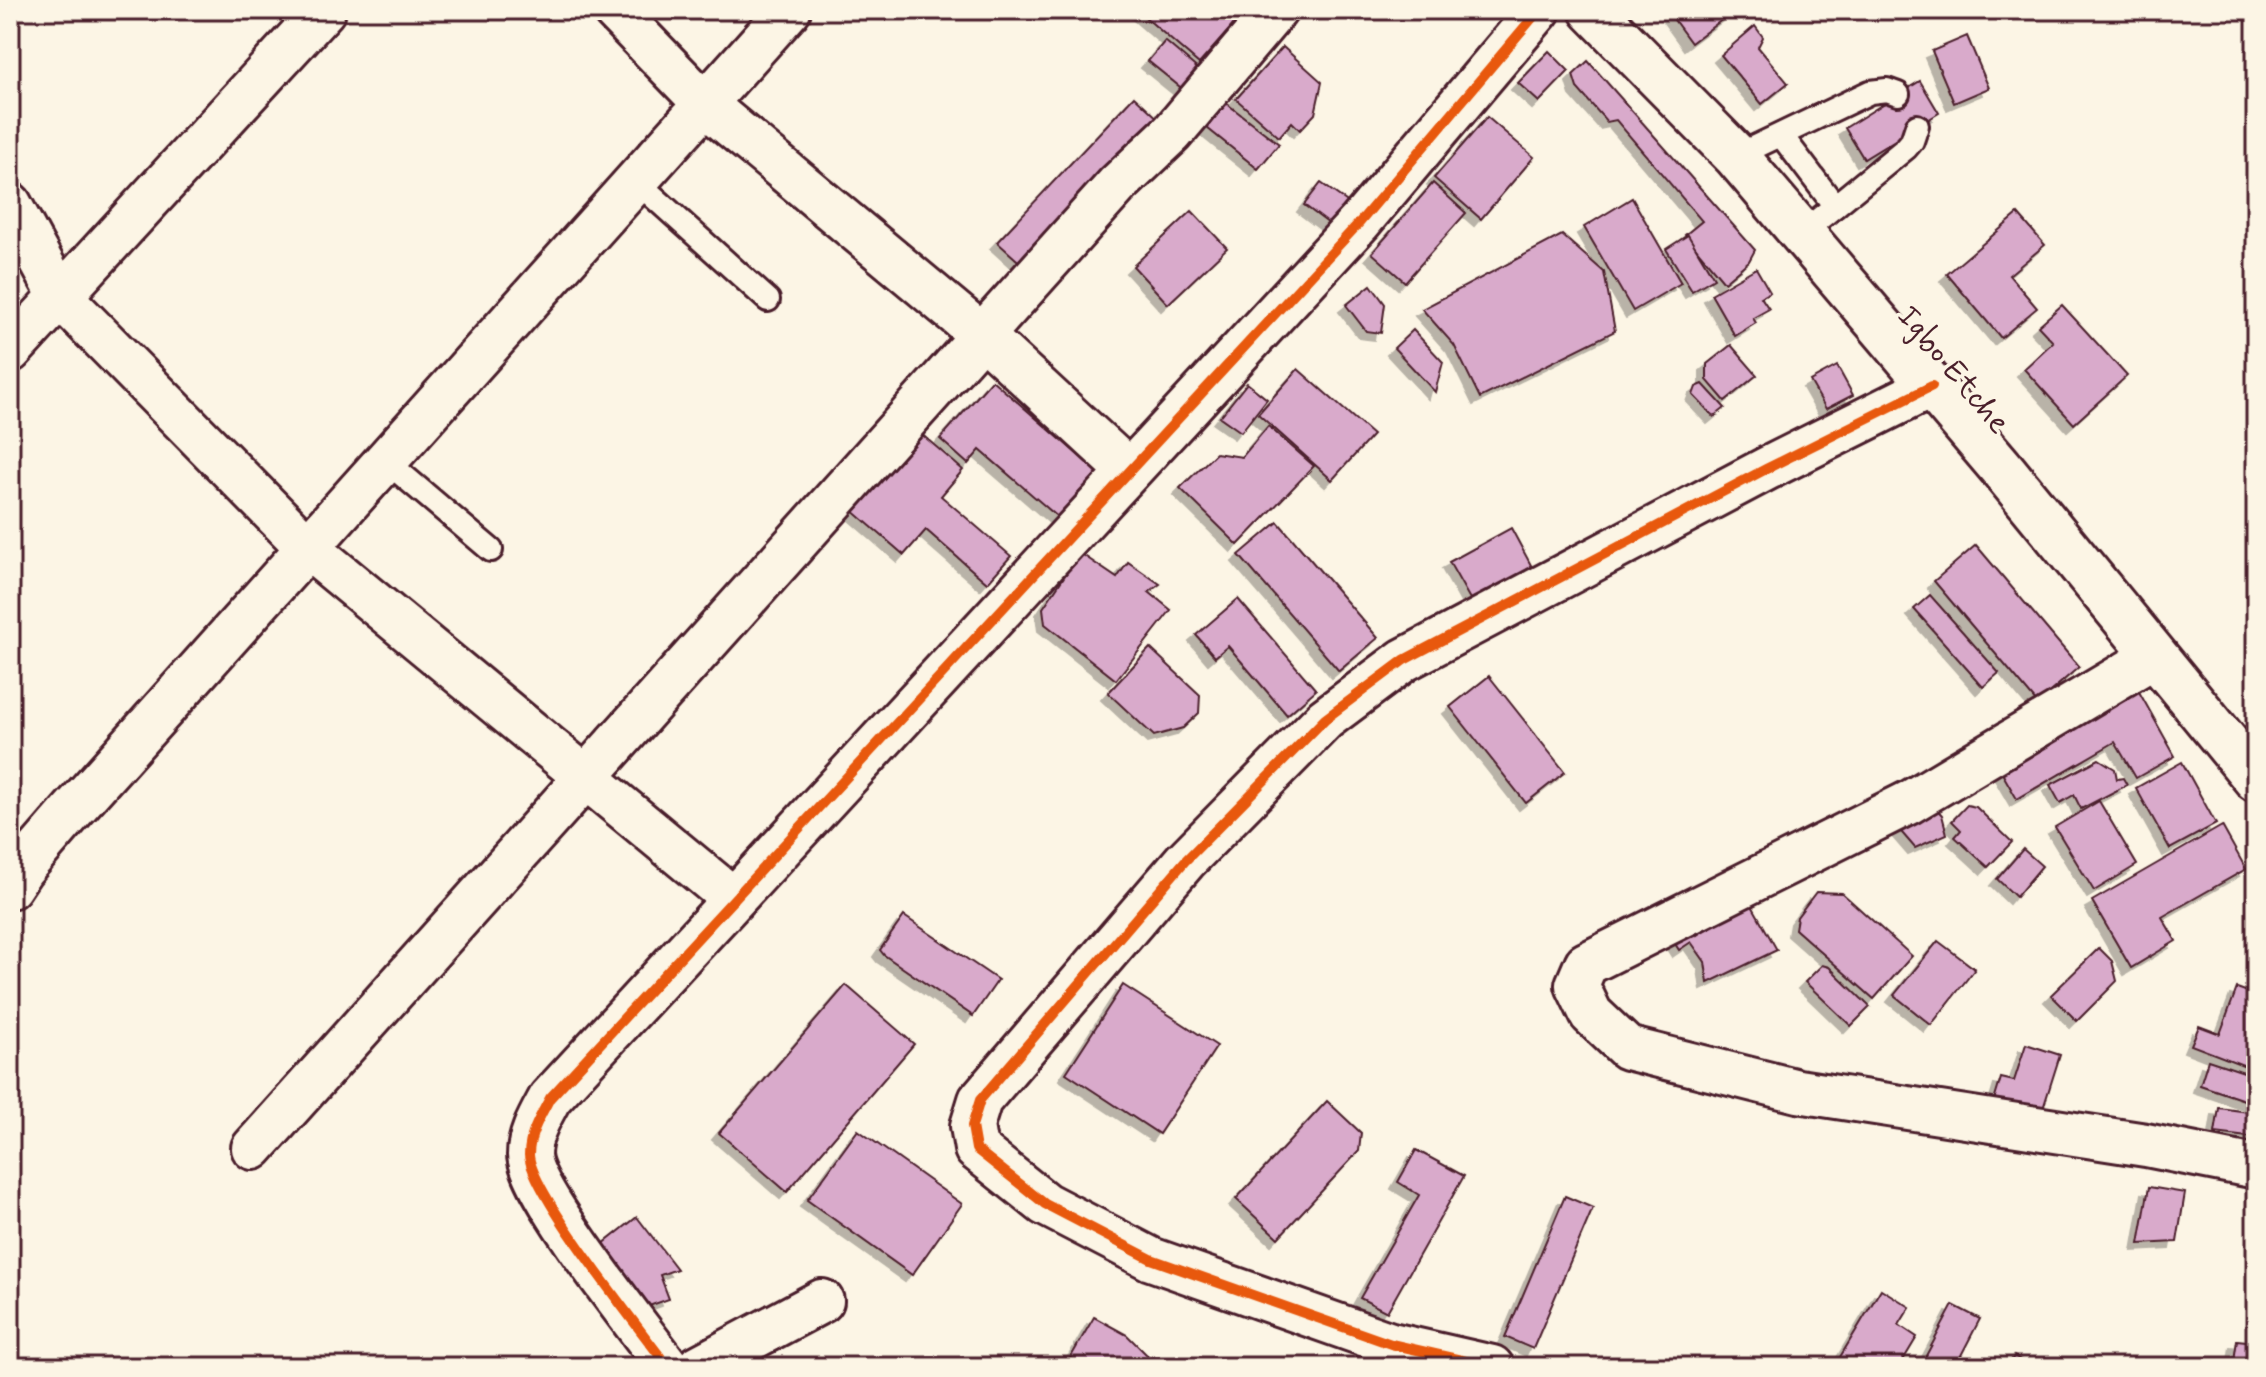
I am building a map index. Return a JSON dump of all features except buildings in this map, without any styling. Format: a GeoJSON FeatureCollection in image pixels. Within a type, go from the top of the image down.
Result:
{"type":"FeatureCollection","features":[{"type":"Feature","properties":{"kind":"street"},"geometry":{"type":"LineString","coordinates":[[10,351],[324,10]]}},
{"type":"Feature","properties":{"kind":"street"},"geometry":{"type":"LineString","coordinates":[[614,10],[706,105],[983,336],[1129,471]]}},
{"type":"Feature","properties":{"kind":"street"},"geometry":{"type":"LineString","coordinates":[[10,887],[73,810],[789,10]]}},
{"type":"Feature","properties":{"kind":"street"},"geometry":{"type":"LineString","coordinates":[[253,1148],[1117,185],[1172,133],[1276,10]]}},
{"type":"Feature","properties":{"kind":"street"},"geometry":{"type":"LineString","coordinates":[[668,1367],[551,1206],[533,1173],[529,1155],[531,1139],[550,1098],[1360,222],[1539,10]]}},
{"type":"Feature","properties":{"kind":"street","name":"Igbo Etche"},"geometry":{"type":"LineString","coordinates":[[1592,10],[1736,156],[1818,220],[1932,386],[2256,779]]}},
{"type":"Feature","properties":{"kind":"street"},"geometry":{"type":"LineString","coordinates":[[10,204],[60,296],[308,548],[732,898]]}},
{"type":"Feature","properties":{"kind":"street"},"geometry":{"type":"LineString","coordinates":[[1492,1367],[1391,1344],[1166,1264],[1058,1211],[976,1149],[972,1126],[980,1100],[1185,861],[1325,719],[1370,685],[1404,660],[1766,469],[1932,386]]}},
{"type":"Feature","properties":{"kind":"street"},"geometry":{"type":"LineString","coordinates":[[2155,656],[1910,802],[1598,957],[1586,964],[1577,985],[1591,1014],[1627,1048],[1798,1091],[2146,1145],[2256,1167]]}},
{"type":"Feature","properties":{"kind":"street"},"geometry":{"type":"LineString","coordinates":[[698,1367],[822,1301]]}},
{"type":"Feature","properties":{"kind":"lane"},"geometry":{"type":"LineString","coordinates":[[1736,156],[1870,92],[1887,90],[1898,94]]}},
{"type":"Feature","properties":{"kind":"lane"},"geometry":{"type":"LineString","coordinates":[[1781,135],[1818,220],[1906,148],[1917,126]]}},
{"type":"Feature","properties":{"kind":"lane"},"geometry":{"type":"LineString","coordinates":[[636,181],[768,300]]}},
{"type":"Feature","properties":{"kind":"lane"},"geometry":{"type":"LineString","coordinates":[[386,461],[491,550]]}},
{"type":"Feature","properties":{"kind":"cycle path"},"geometry":{"type":"LineString","coordinates":[[668,1367],[566,1229],[534,1173],[529,1155],[531,1140],[550,1098],[1360,222],[1539,10]]}},
{"type":"Feature","properties":{"kind":"cycle path"},"geometry":{"type":"LineString","coordinates":[[1492,1367],[1391,1344],[1151,1259],[1045,1204],[976,1149],[972,1126],[980,1100],[1185,861],[1325,719],[1404,660],[1766,469],[1932,386]]}}]}
